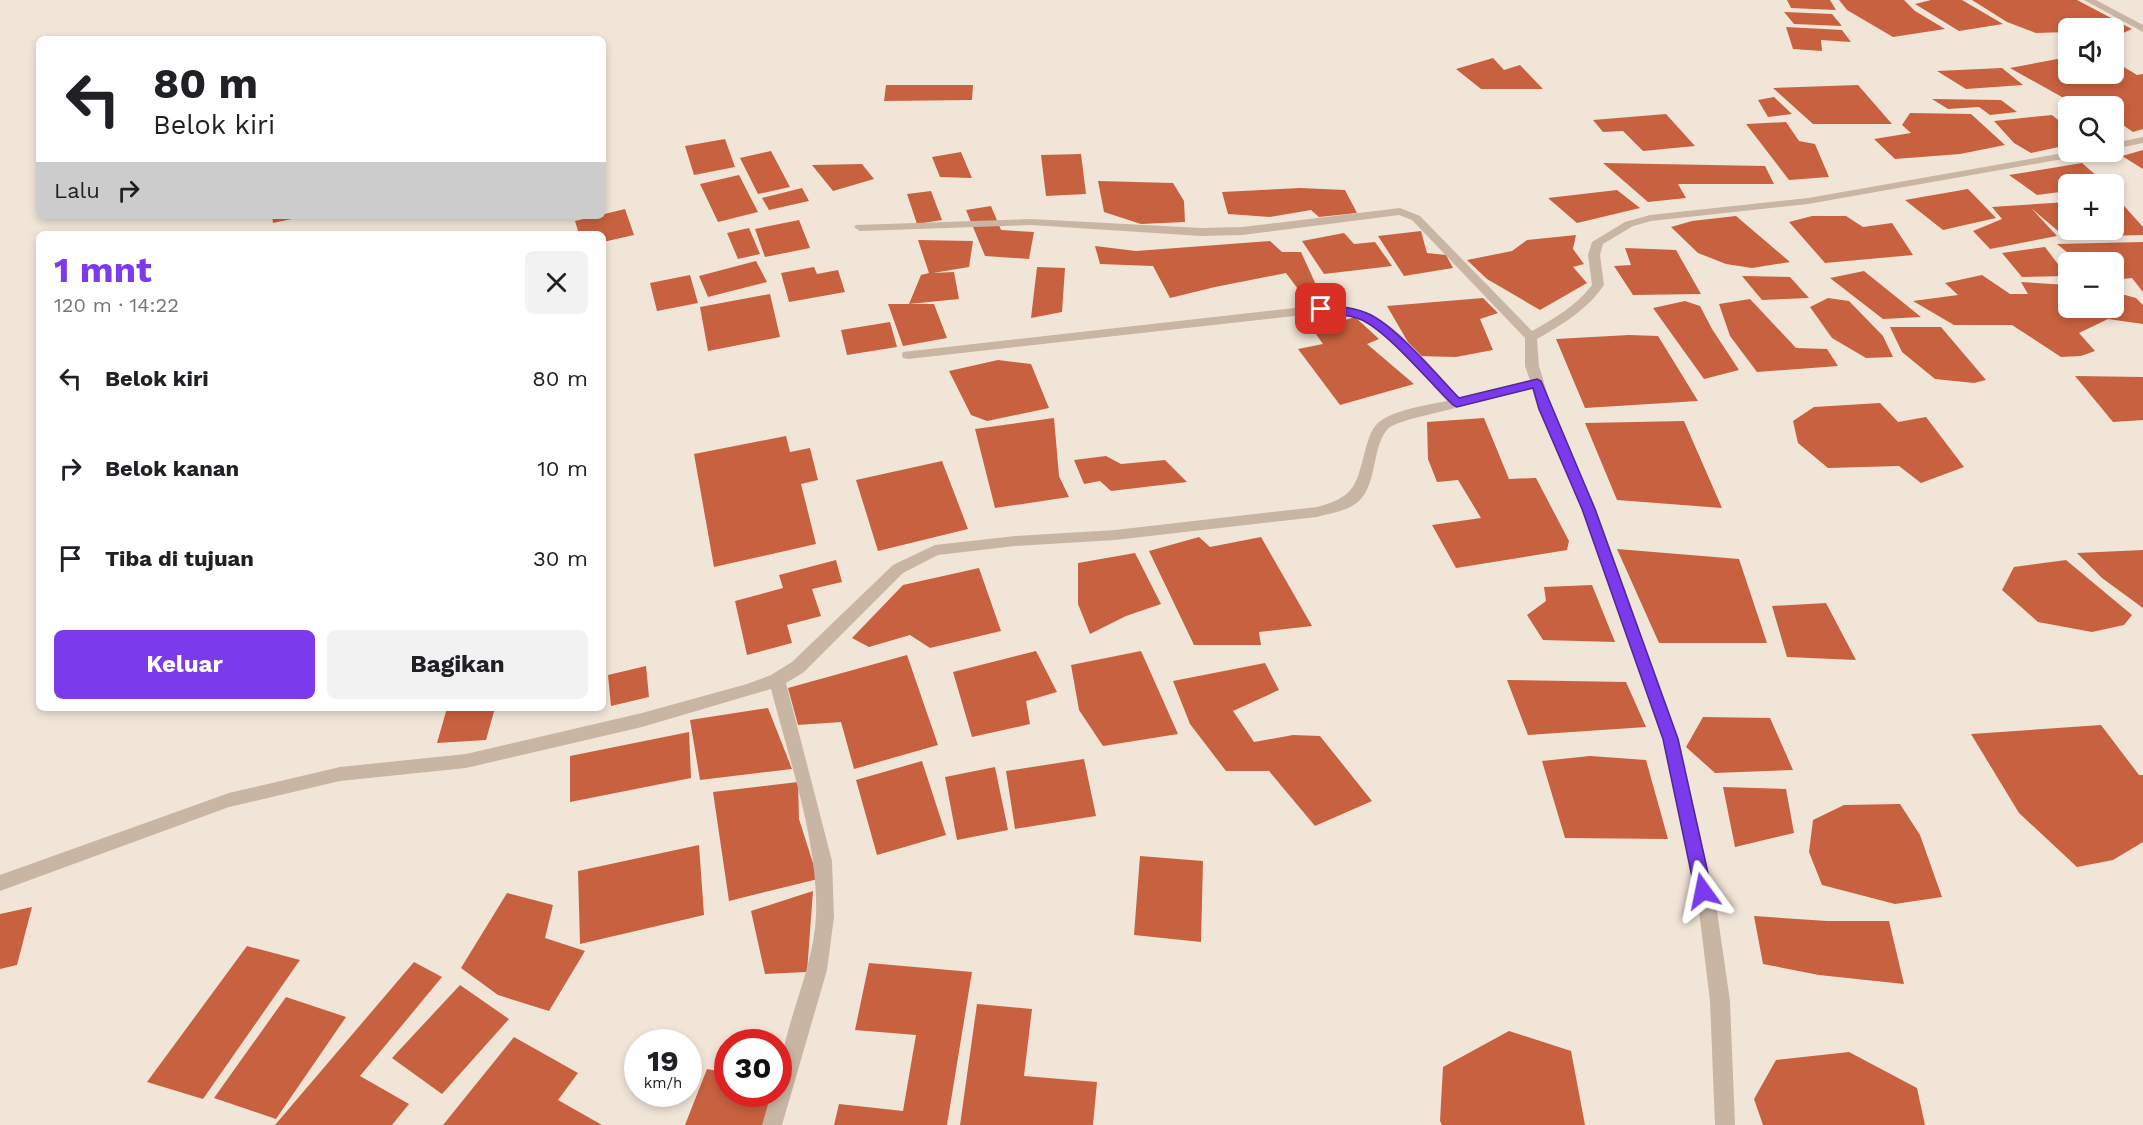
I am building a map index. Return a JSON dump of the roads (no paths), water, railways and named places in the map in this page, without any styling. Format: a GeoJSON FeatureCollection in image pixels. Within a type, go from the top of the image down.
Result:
{"type":"FeatureCollection","features":[{"type":"Feature","properties":{"kind":"street"},"geometry":{"type":"LineString","coordinates":[[2089,0],[2143,29]]}},
{"type":"Feature","properties":{"kind":"street"},"geometry":{"type":"LineString","coordinates":[[2124,144],[2143,140]]}},
{"type":"Feature","properties":{"kind":"street"},"geometry":{"type":"LineString","coordinates":[[1531,337],[1574,312],[1588,300],[1598,285],[1594,255],[1598,242],[1629,224],[1650,218],[1808,201],[2058,157]]}},
{"type":"Feature","properties":{"kind":"street"},"geometry":{"type":"LineString","coordinates":[[860,227],[1030,222],[1201,232],[1242,231],[1400,211],[1416,218],[1531,337],[1532,366],[1545,409],[1589,509],[1671,739],[1708,911],[1720,1001],[1725,1125]]}},
{"type":"Feature","properties":{"kind":"street"},"geometry":{"type":"LineString","coordinates":[[908,356],[1309,310],[1344,310],[1367,318],[1385,330],[1457,403]]}},
{"type":"Feature","properties":{"kind":"street"},"geometry":{"type":"LineString","coordinates":[[0,883],[229,800],[340,774],[466,761],[642,720],[749,690],[777,680],[798,667],[898,569],[935,550],[1015,541],[1115,535],[1317,512],[1339,507],[1358,493],[1382,428],[1388,423],[1407,415],[1537,383]]}},
{"type":"Feature","properties":{"kind":"street"},"geometry":{"type":"LineString","coordinates":[[772,1125],[817,970],[825,917],[823,861],[777,680]]}}]}
